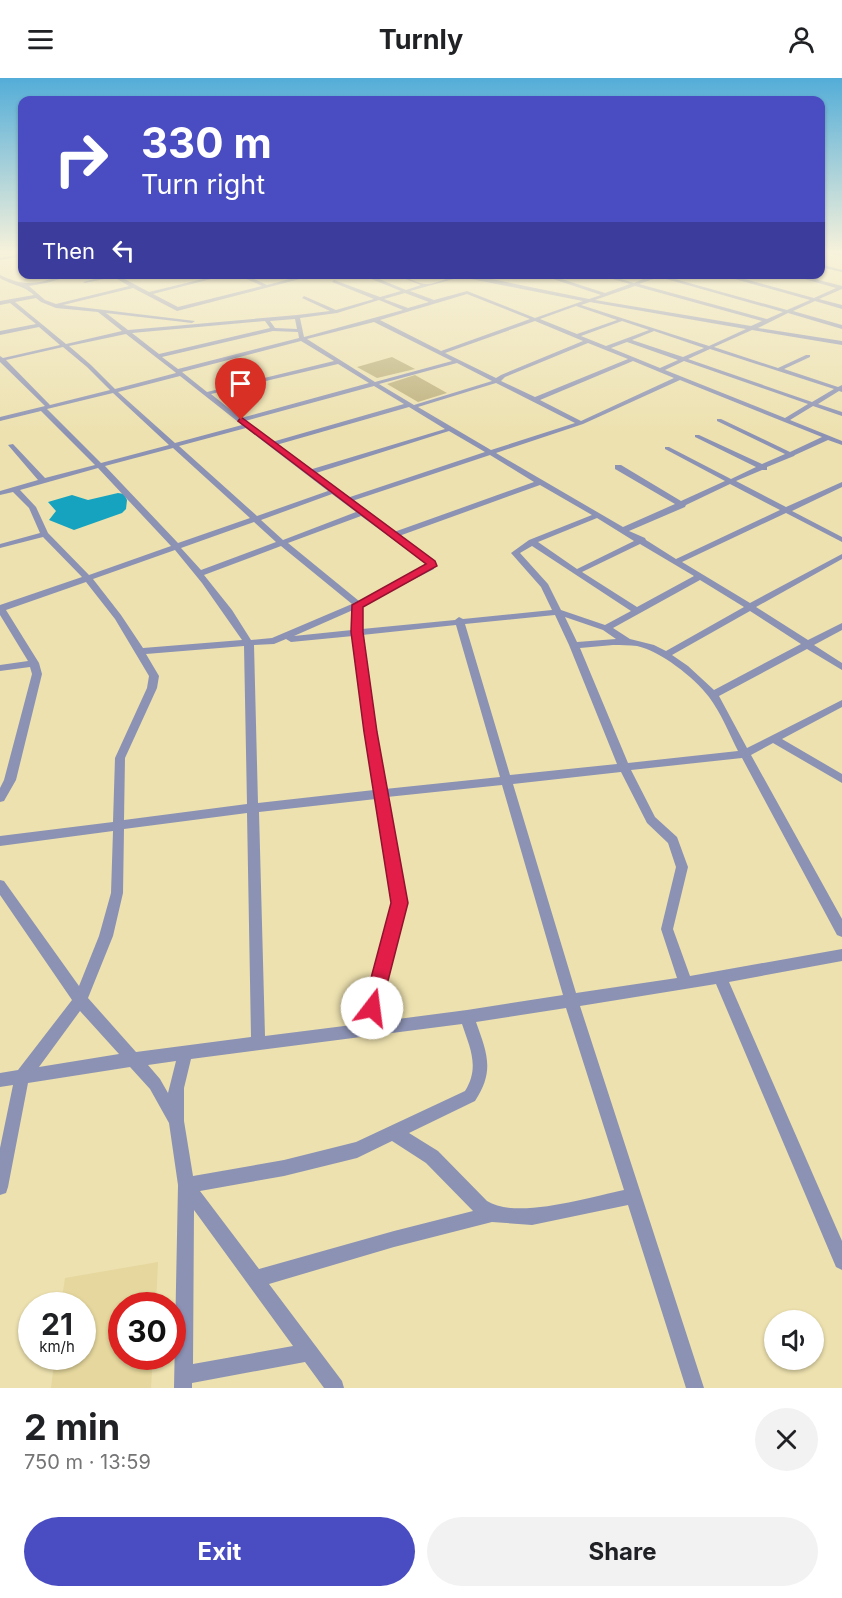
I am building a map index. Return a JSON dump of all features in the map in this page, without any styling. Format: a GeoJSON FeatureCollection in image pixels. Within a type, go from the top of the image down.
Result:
{"type":"FeatureCollection","features":[{"type":"Feature","properties":{"kind":"street"},"geometry":{"type":"LineString","coordinates":[[24,312],[89,366],[281,542],[358,605]]}},
{"type":"Feature","properties":{"kind":"street"},"geometry":{"type":"LineString","coordinates":[[101,312],[432,566],[358,605],[279,640]]}},
{"type":"Feature","properties":{"kind":"street"},"geometry":{"type":"LineString","coordinates":[[110,312],[219,324]]}},
{"type":"Feature","properties":{"kind":"street"},"geometry":{"type":"LineString","coordinates":[[0,359],[125,332],[267,320],[328,312]]}},
{"type":"Feature","properties":{"kind":"street"},"geometry":{"type":"LineString","coordinates":[[0,419],[114,391],[401,312]]}},
{"type":"Feature","properties":{"kind":"street"},"geometry":{"type":"LineString","coordinates":[[517,312],[842,443]]}},
{"type":"Feature","properties":{"kind":"street"},"geometry":{"type":"LineString","coordinates":[[442,352],[559,312]]}},
{"type":"Feature","properties":{"kind":"street"},"geometry":{"type":"LineString","coordinates":[[596,312],[841,389]]}},
{"type":"Feature","properties":{"kind":"street"},"geometry":{"type":"LineString","coordinates":[[653,312],[842,343]]}},
{"type":"Feature","properties":{"kind":"street"},"geometry":{"type":"LineString","coordinates":[[737,312],[767,321]]}},
{"type":"Feature","properties":{"kind":"street"},"geometry":{"type":"LineString","coordinates":[[660,370],[785,312]]}},
{"type":"Feature","properties":{"kind":"street"},"geometry":{"type":"LineString","coordinates":[[786,312],[842,327]]}},
{"type":"Feature","properties":{"kind":"street"},"geometry":{"type":"LineString","coordinates":[[297,317],[302,339],[540,482],[626,529],[842,667]]}},
{"type":"Feature","properties":{"kind":"street"},"geometry":{"type":"LineString","coordinates":[[267,320],[273,329]]}},
{"type":"Feature","properties":{"kind":"street"},"geometry":{"type":"LineString","coordinates":[[375,320],[581,423]]}},
{"type":"Feature","properties":{"kind":"street"},"geometry":{"type":"LineString","coordinates":[[577,336],[621,320]]}},
{"type":"Feature","properties":{"kind":"street"},"geometry":{"type":"LineString","coordinates":[[0,333],[40,325]]}},
{"type":"Feature","properties":{"kind":"street"},"geometry":{"type":"LineString","coordinates":[[158,356],[273,329],[300,331]]}},
{"type":"Feature","properties":{"kind":"street"},"geometry":{"type":"LineString","coordinates":[[606,348],[653,330]]}},
{"type":"Feature","properties":{"kind":"street"},"geometry":{"type":"LineString","coordinates":[[627,340],[842,414]]}},
{"type":"Feature","properties":{"kind":"street"},"geometry":{"type":"LineString","coordinates":[[271,444],[497,381],[508,374],[588,341]]}},
{"type":"Feature","properties":{"kind":"street"},"geometry":{"type":"LineString","coordinates":[[778,370],[808,356]]}},
{"type":"Feature","properties":{"kind":"street"},"geometry":{"type":"LineString","coordinates":[[0,359],[199,574],[232,615],[249,644],[258,1044]]}},
{"type":"Feature","properties":{"kind":"street"},"geometry":{"type":"LineString","coordinates":[[534,400],[633,359]]}},
{"type":"Feature","properties":{"kind":"street"},"geometry":{"type":"LineString","coordinates":[[241,420],[458,361]]}},
{"type":"Feature","properties":{"kind":"street"},"geometry":{"type":"LineString","coordinates":[[206,394],[339,362]]}},
{"type":"Feature","properties":{"kind":"street"},"geometry":{"type":"LineString","coordinates":[[348,500],[494,454],[581,423],[679,378]]}},
{"type":"Feature","properties":{"kind":"street"},"geometry":{"type":"LineString","coordinates":[[785,420],[841,389]]}},
{"type":"Feature","properties":{"kind":"street"},"geometry":{"type":"LineString","coordinates":[[719,420],[792,455]]}},
{"type":"Feature","properties":{"kind":"street"},"geometry":{"type":"LineString","coordinates":[[0,493],[248,425]]}},
{"type":"Feature","properties":{"kind":"street"},"geometry":{"type":"LineString","coordinates":[[308,473],[450,429]]}},
{"type":"Feature","properties":{"kind":"street"},"geometry":{"type":"LineString","coordinates":[[697,436],[764,468]]}},
{"type":"Feature","properties":{"kind":"street"},"geometry":{"type":"LineString","coordinates":[[626,529],[828,437]]}},
{"type":"Feature","properties":{"kind":"street"},"geometry":{"type":"LineString","coordinates":[[11,445],[43,481]]}},
{"type":"Feature","properties":{"kind":"street"},"geometry":{"type":"LineString","coordinates":[[667,448],[842,540]]}},
{"type":"Feature","properties":{"kind":"street"},"geometry":{"type":"LineString","coordinates":[[618,467],[682,505]]}},
{"type":"Feature","properties":{"kind":"street"},"geometry":{"type":"LineString","coordinates":[[394,536],[540,482]]}},
{"type":"Feature","properties":{"kind":"street"},"geometry":{"type":"LineString","coordinates":[[678,561],[842,484]]}},
{"type":"Feature","properties":{"kind":"street"},"geometry":{"type":"LineString","coordinates":[[0,1187],[22,1077],[80,1000],[106,936],[117,893],[120,759],[152,688],[154,676],[115,610],[90,578],[45,534],[32,507],[15,489]]}},
{"type":"Feature","properties":{"kind":"street"},"geometry":{"type":"LineString","coordinates":[[0,798],[10,780],[37,674],[34,663],[0,609],[334,491]]}},
{"type":"Feature","properties":{"kind":"street"},"geometry":{"type":"LineString","coordinates":[[199,574],[361,513]]}},
{"type":"Feature","properties":{"kind":"street"},"geometry":{"type":"LineString","coordinates":[[599,514],[532,542],[515,554],[542,580],[574,645],[625,769],[651,820],[673,840],[682,867],[667,929],[686,982]]}},
{"type":"Feature","properties":{"kind":"street"},"geometry":{"type":"LineString","coordinates":[[0,546],[45,534]]}},
{"type":"Feature","properties":{"kind":"street"},"geometry":{"type":"LineString","coordinates":[[576,572],[642,540]]}},
{"type":"Feature","properties":{"kind":"street"},"geometry":{"type":"LineString","coordinates":[[532,542],[636,611]]}},
{"type":"Feature","properties":{"kind":"street"},"geometry":{"type":"LineString","coordinates":[[664,655],[842,556]]}},
{"type":"Feature","properties":{"kind":"street"},"geometry":{"type":"LineString","coordinates":[[606,628],[701,576]]}},
{"type":"Feature","properties":{"kind":"street"},"geometry":{"type":"LineString","coordinates":[[358,605],[357,632],[399,903],[366,1029]]}},
{"type":"Feature","properties":{"kind":"street"},"geometry":{"type":"LineString","coordinates":[[141,651],[249,644],[459,620],[558,612],[606,628],[627,642],[664,655],[698,679],[713,695],[842,931]]}},
{"type":"Feature","properties":{"kind":"street"},"geometry":{"type":"LineString","coordinates":[[459,620],[571,1000],[696,1388]]}},
{"type":"Feature","properties":{"kind":"street"},"geometry":{"type":"LineString","coordinates":[[713,695],[842,626]]}},
{"type":"Feature","properties":{"kind":"street"},"geometry":{"type":"LineString","coordinates":[[574,645],[627,642]]}},
{"type":"Feature","properties":{"kind":"street"},"geometry":{"type":"LineString","coordinates":[[0,668],[34,663]]}},
{"type":"Feature","properties":{"kind":"street"},"geometry":{"type":"LineString","coordinates":[[0,841],[252,808],[381,796],[744,754],[842,704]]}},
{"type":"Feature","properties":{"kind":"street"},"geometry":{"type":"LineString","coordinates":[[774,739],[842,779]]}},
{"type":"Feature","properties":{"kind":"street"},"geometry":{"type":"LineString","coordinates":[[0,885],[4,898],[80,1000],[155,1084],[176,1121]]}},
{"type":"Feature","properties":{"kind":"street"},"geometry":{"type":"LineString","coordinates":[[0,1080],[135,1059],[468,1017],[842,955]]}},
{"type":"Feature","properties":{"kind":"street"},"geometry":{"type":"LineString","coordinates":[[720,977],[842,1261]]}},
{"type":"Feature","properties":{"kind":"street"},"geometry":{"type":"LineString","coordinates":[[186,1185],[284,1168],[357,1150],[396,1134],[470,1096],[481,1083],[482,1064],[468,1017]]}},
{"type":"Feature","properties":{"kind":"street"},"geometry":{"type":"LineString","coordinates":[[185,1054],[176,1088],[176,1121],[186,1185],[184,1381],[309,1352]]}},
{"type":"Feature","properties":{"kind":"street"},"geometry":{"type":"LineString","coordinates":[[396,1134],[432,1157],[481,1207],[492,1214]]}},
{"type":"Feature","properties":{"kind":"street"},"geometry":{"type":"LineString","coordinates":[[186,1185],[335,1388]]}},
{"type":"Feature","properties":{"kind":"street"},"geometry":{"type":"LineString","coordinates":[[255,1279],[394,1239],[492,1214],[532,1217],[634,1196]]}},
{"type":"Feature","properties":{"kind":"shaded area"},"geometry":{"type":"Polygon","coordinates":[[[392,357],[415,369],[377,378],[357,367],[392,357]]]}},
{"type":"Feature","properties":{"kind":"shaded area"},"geometry":{"type":"Polygon","coordinates":[[[415,375],[447,393],[418,402],[387,384],[415,375]]]}},
{"type":"Feature","properties":{"kind":"shaded area"},"geometry":{"type":"Polygon","coordinates":[[[158,1262],[157,1292],[108,1292],[108,1370],[152,1370],[151,1388],[51,1388],[53,1370],[96,1370],[96,1292],[63,1292],[65,1278],[158,1262]]]}},
{"type":"Feature","properties":{"kind":"water"},"geometry":{"type":"Polygon","coordinates":[[[118,493],[124,494],[127,500],[126,509],[122,513],[74,530],[49,520],[56,511],[48,502],[72,495],[88,500],[118,493]]]}},
{"type":"Feature","properties":{"kind":"route"},"geometry":{"type":"LineString","coordinates":[[241,420],[432,566],[358,605],[357,632],[370,732],[399,903],[372,1008]]}}]}
